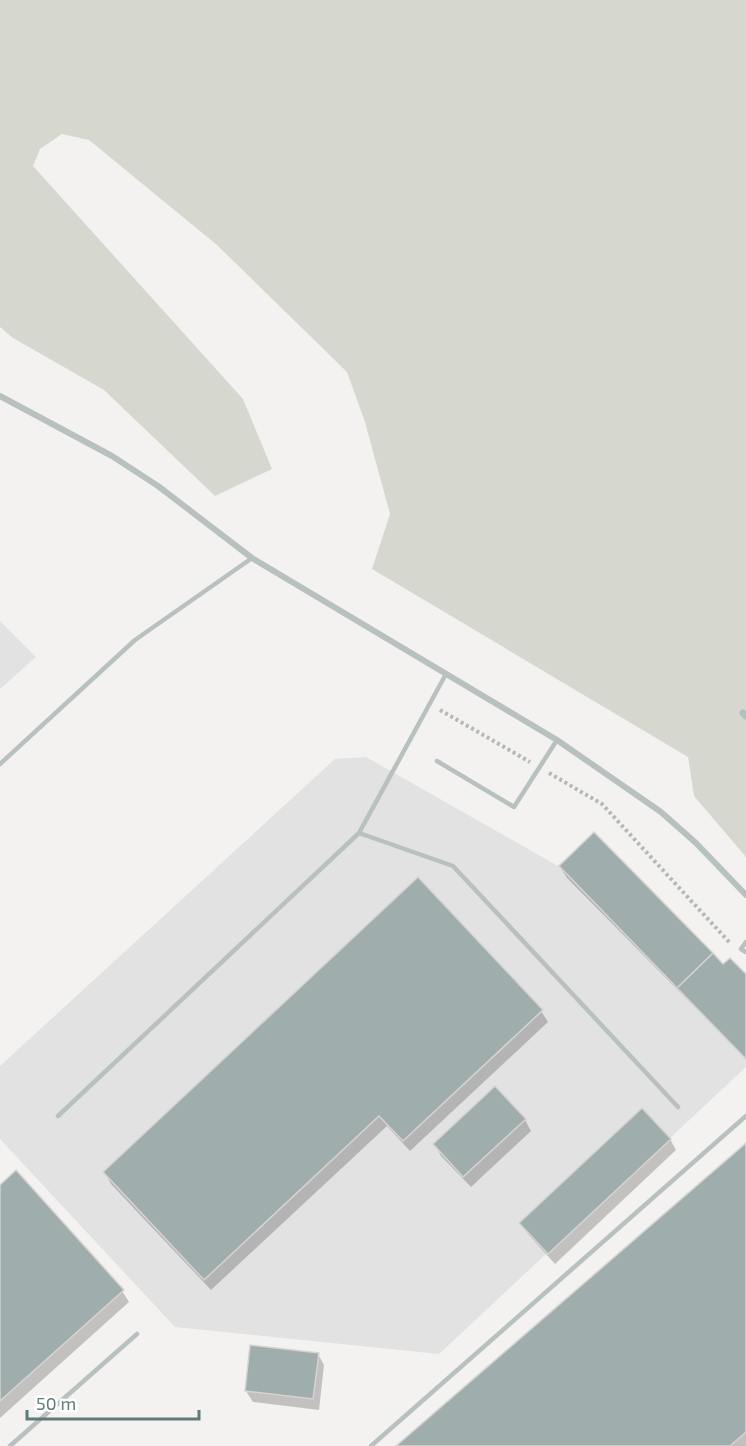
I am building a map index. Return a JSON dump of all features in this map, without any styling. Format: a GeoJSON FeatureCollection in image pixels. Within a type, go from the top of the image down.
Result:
{"type":"FeatureCollection","features":[{"type":"Feature","properties":{"kind":"street"},"geometry":{"type":"LineString","coordinates":[[0,396],[112,456],[158,486],[252,558],[557,740],[661,813],[696,843],[746,895]]}},
{"type":"Feature","properties":{"kind":"lane"},"geometry":{"type":"LineString","coordinates":[[0,764],[135,640],[252,558]]}},
{"type":"Feature","properties":{"kind":"lane"},"geometry":{"type":"LineString","coordinates":[[58,1116],[359,832],[446,674]]}},
{"type":"Feature","properties":{"kind":"lane"},"geometry":{"type":"LineString","coordinates":[[437,761],[513,807],[557,740]]}},
{"type":"Feature","properties":{"kind":"lane"},"geometry":{"type":"LineString","coordinates":[[359,832],[453,866],[678,1107]]}},
{"type":"Feature","properties":{"kind":"lane"},"geometry":{"type":"LineString","coordinates":[[744,951],[746,942]]}},
{"type":"Feature","properties":{"kind":"lane"},"geometry":{"type":"LineString","coordinates":[[371,1446],[746,1116]]}},
{"type":"Feature","properties":{"kind":"lane"},"geometry":{"type":"LineString","coordinates":[[10,1446],[137,1334]]}},
{"type":"Feature","properties":{"kind":"path"},"geometry":{"type":"LineString","coordinates":[[429,703],[602,804],[728,941],[744,951]]}},
{"type":"Feature","properties":{"kind":"shaded area"},"geometry":{"type":"Polygon","coordinates":[[[0,0],[746,0],[746,857],[694,796],[688,757],[372,569],[390,514],[365,422],[347,372],[217,245],[89,140],[62,134],[40,149],[33,166],[243,399],[272,469],[215,496],[104,390],[13,338],[0,327],[0,0]]]}},
{"type":"Feature","properties":{"kind":"shaded area"},"geometry":{"type":"Polygon","coordinates":[[[0,621],[36,657],[0,689],[0,621]]]}},
{"type":"Feature","properties":{"kind":"shaded area"},"geometry":{"type":"Polygon","coordinates":[[[366,757],[558,866],[594,832],[723,964],[730,958],[746,974],[746,1067],[439,1354],[175,1327],[0,1139],[0,1066],[335,759],[366,757]]]}},
{"type":"Feature","properties":{"kind":"building"},"geometry":{"type":"Polygon","coordinates":[[[594,832],[713,953],[677,988],[559,866],[594,832]]]}},
{"type":"Feature","properties":{"kind":"building"},"geometry":{"type":"Polygon","coordinates":[[[418,877],[543,1010],[403,1141],[379,1116],[204,1280],[103,1172],[418,877]]]}},
{"type":"Feature","properties":{"kind":"building"},"geometry":{"type":"Polygon","coordinates":[[[713,953],[723,964],[730,958],[746,974],[746,1059],[677,988],[713,953]]]}},
{"type":"Feature","properties":{"kind":"building"},"geometry":{"type":"Polygon","coordinates":[[[495,1086],[526,1119],[463,1177],[433,1144],[495,1086]]]}},
{"type":"Feature","properties":{"kind":"building"},"geometry":{"type":"Polygon","coordinates":[[[642,1108],[671,1139],[548,1254],[519,1223],[642,1108]]]}},
{"type":"Feature","properties":{"kind":"building"},"geometry":{"type":"Polygon","coordinates":[[[746,1143],[746,1432],[730,1446],[396,1446],[746,1143]]]}},
{"type":"Feature","properties":{"kind":"building"},"geometry":{"type":"Polygon","coordinates":[[[16,1170],[124,1290],[0,1401],[0,1185],[16,1170]]]}},
{"type":"Feature","properties":{"kind":"building"},"geometry":{"type":"Polygon","coordinates":[[[250,1345],[319,1353],[313,1399],[245,1391],[250,1345]]]}},
{"type":"Feature","properties":{"kind":"waterway"},"geometry":{"type":"LineString","coordinates":[[743,713],[746,716]]}}]}
